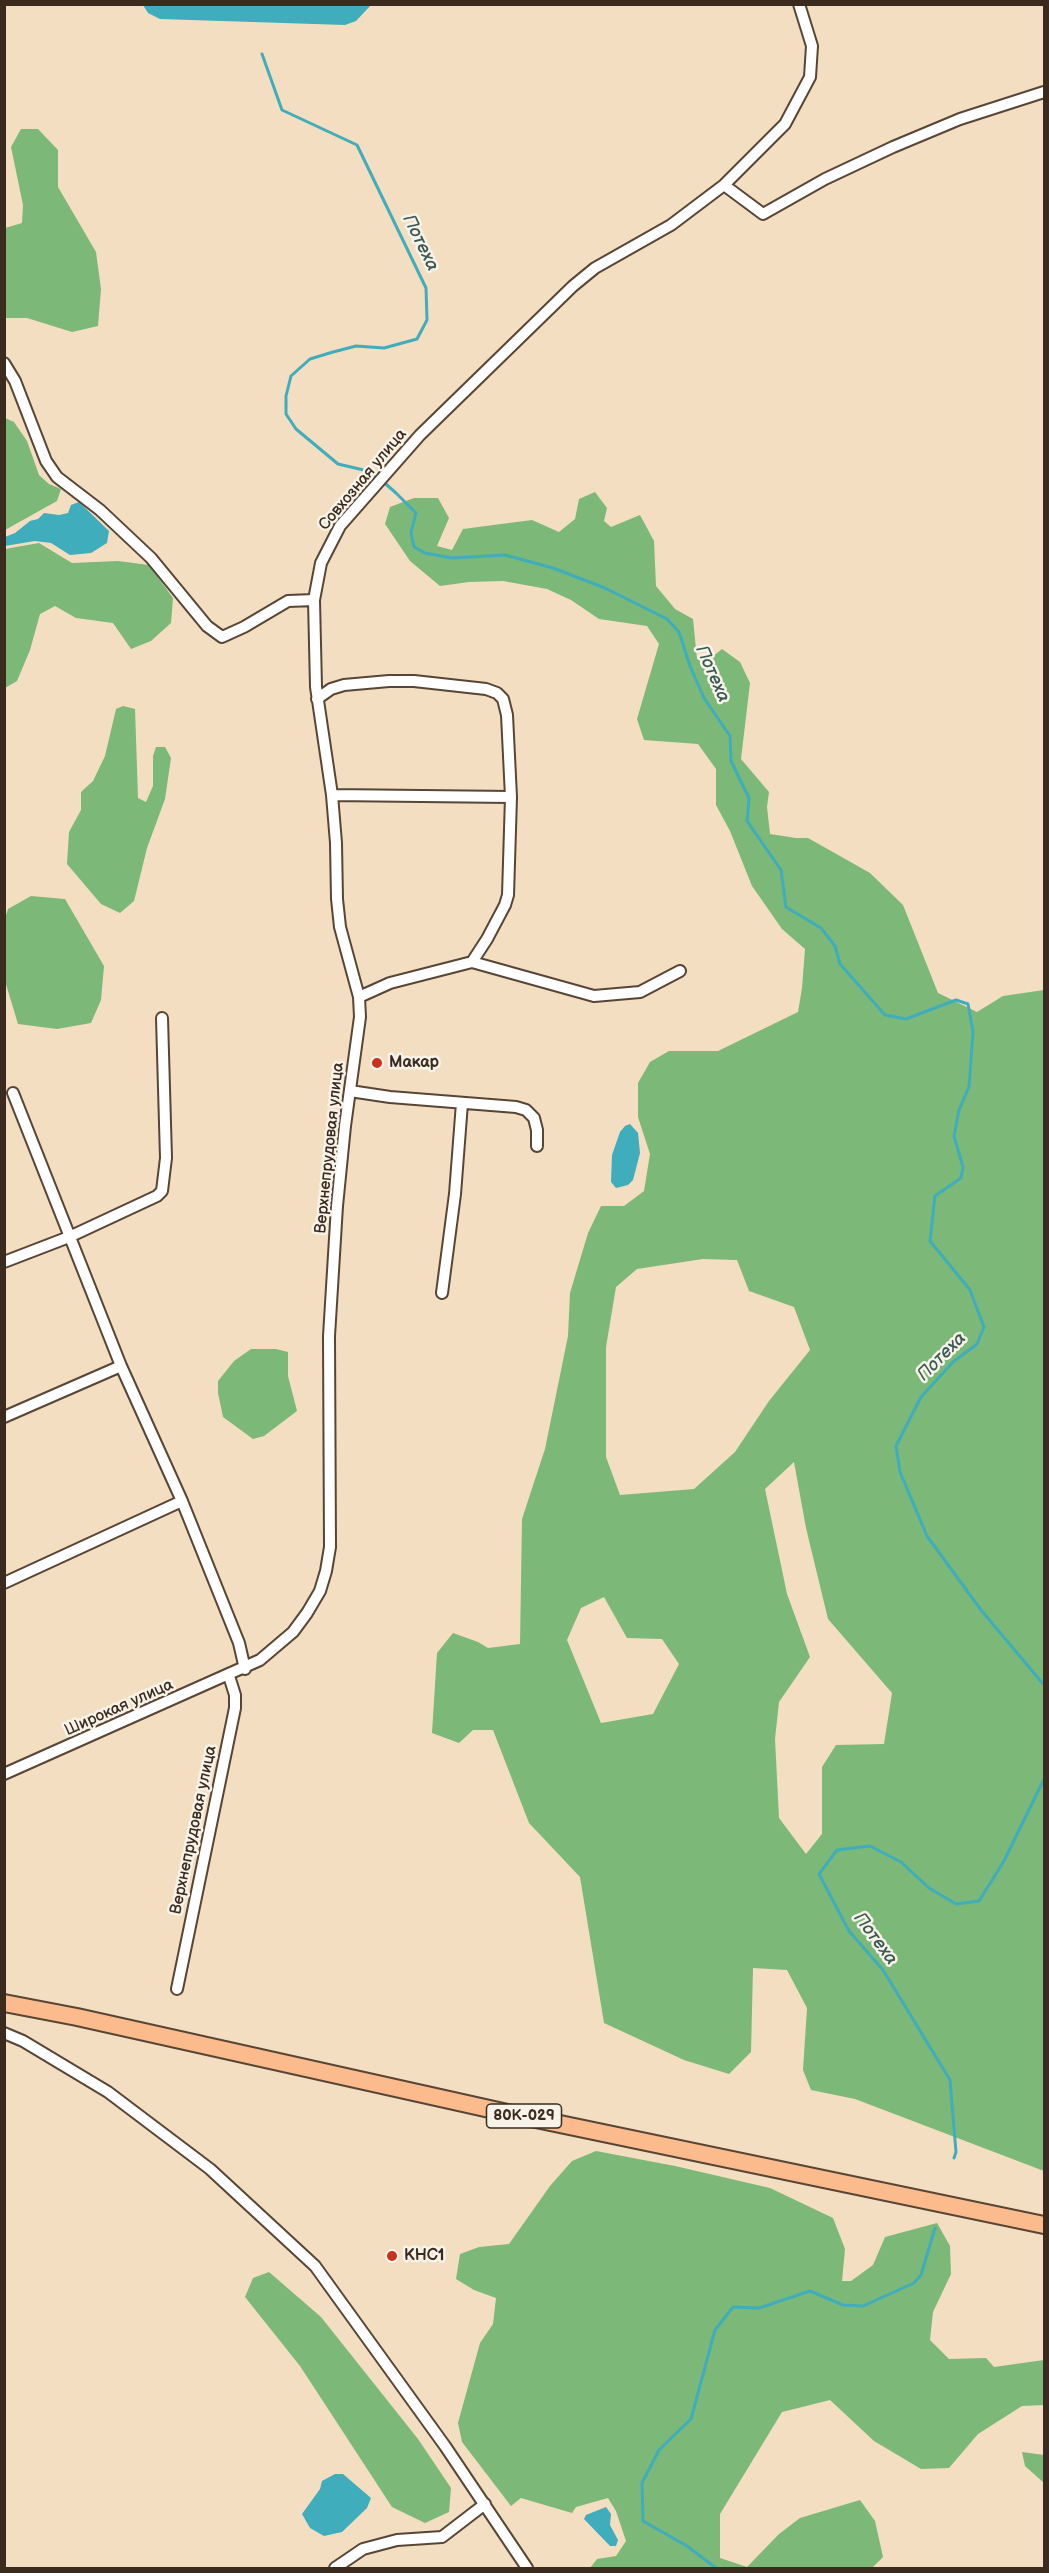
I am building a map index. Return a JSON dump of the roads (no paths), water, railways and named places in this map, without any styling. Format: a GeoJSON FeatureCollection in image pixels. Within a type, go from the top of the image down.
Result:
{"type":"FeatureCollection","features":[{"type":"Feature","properties":{"kind":"main road","name":"80К-029"},"geometry":{"type":"LineString","coordinates":[[4,2003],[77,2017],[512,2114],[1044,2225]]}},
{"type":"Feature","properties":{"kind":"street","name":"Совхозная улица"},"geometry":{"type":"LineString","coordinates":[[315,600],[321,563],[340,526],[420,435],[573,286],[595,268],[671,225],[724,185],[785,124],[810,77],[812,46],[799,4]]}},
{"type":"Feature","properties":{"kind":"street"},"geometry":{"type":"LineString","coordinates":[[724,185],[763,214],[825,180],[893,147],[960,119],[1044,92]]}},
{"type":"Feature","properties":{"kind":"street"},"geometry":{"type":"LineString","coordinates":[[4,363],[15,381],[46,460],[57,477],[99,510],[151,558],[207,626],[222,637],[288,601],[315,600]]}},
{"type":"Feature","properties":{"kind":"street","name":"Верхнепрудовая улица"},"geometry":{"type":"LineString","coordinates":[[245,1669],[278,1647],[293,1632],[315,1598],[326,1571],[330,1547],[332,1510],[329,1336],[337,1206],[358,1041],[359,997],[340,927],[336,899],[336,843],[332,795],[314,667],[315,600]]}},
{"type":"Feature","properties":{"kind":"street"},"geometry":{"type":"LineString","coordinates":[[317,699],[331,689],[344,685],[389,681],[414,681],[497,693],[503,699],[507,715],[511,798],[508,895],[487,939],[472,962]]}},
{"type":"Feature","properties":{"kind":"street"},"geometry":{"type":"LineString","coordinates":[[332,795],[511,798]]}},
{"type":"Feature","properties":{"kind":"street"},"geometry":{"type":"LineString","coordinates":[[359,997],[390,982],[472,962],[594,996],[640,992],[680,971]]}},
{"type":"Feature","properties":{"kind":"street"},"geometry":{"type":"LineString","coordinates":[[4,1262],[69,1237],[157,1196],[162,1191],[166,1158],[162,1018]]}},
{"type":"Feature","properties":{"kind":"street"},"geometry":{"type":"LineString","coordinates":[[350,1091],[390,1097],[516,1107],[526,1110],[535,1124],[537,1146]]}},
{"type":"Feature","properties":{"kind":"street"},"geometry":{"type":"LineString","coordinates":[[13,1093],[122,1366],[182,1502],[239,1643],[245,1669]]}},
{"type":"Feature","properties":{"kind":"street"},"geometry":{"type":"LineString","coordinates":[[442,1293],[455,1194],[462,1103]]}},
{"type":"Feature","properties":{"kind":"street"},"geometry":{"type":"LineString","coordinates":[[4,1417],[122,1366]]}},
{"type":"Feature","properties":{"kind":"street"},"geometry":{"type":"LineString","coordinates":[[4,1583],[182,1502]]}},
{"type":"Feature","properties":{"kind":"street","name":"Широкая улица"},"geometry":{"type":"LineString","coordinates":[[4,1774],[245,1669]]}},
{"type":"Feature","properties":{"kind":"street","name":"Верхнепрудовая улица"},"geometry":{"type":"LineString","coordinates":[[177,1989],[235,1708],[235,1695],[229,1676]]}},
{"type":"Feature","properties":{"kind":"street"},"geometry":{"type":"LineString","coordinates":[[4,2033],[23,2041],[108,2092],[210,2169],[315,2266],[485,2504],[527,2568]]}},
{"type":"Feature","properties":{"kind":"street"},"geometry":{"type":"LineString","coordinates":[[335,2568],[363,2549],[397,2540],[442,2537],[485,2504]]}},
{"type":"Feature","properties":{"kind":"water"},"geometry":{"type":"Polygon","coordinates":[[[143,5],[371,5],[356,21],[345,25],[160,19],[148,13],[143,5]]]}},
{"type":"Feature","properties":{"kind":"water"},"geometry":{"type":"Polygon","coordinates":[[[79,502],[109,531],[107,543],[91,553],[70,555],[51,543],[35,541],[5,546],[5,537],[15,533],[30,521],[38,519],[44,513],[59,515],[68,513],[71,505],[79,502]]]}},
{"type":"Feature","properties":{"kind":"water"},"geometry":{"type":"Polygon","coordinates":[[[630,1124],[638,1133],[640,1153],[633,1180],[628,1185],[616,1188],[611,1182],[612,1155],[620,1132],[630,1124]]]}},
{"type":"Feature","properties":{"kind":"water"},"geometry":{"type":"Polygon","coordinates":[[[335,2474],[343,2474],[371,2498],[367,2508],[342,2532],[324,2536],[310,2528],[302,2514],[320,2489],[322,2481],[335,2474]]]}},
{"type":"Feature","properties":{"kind":"water"},"geometry":{"type":"Polygon","coordinates":[[[606,2507],[611,2514],[610,2525],[618,2540],[616,2546],[610,2546],[584,2519],[586,2515],[606,2507]]]}},
{"type":"Feature","properties":{"kind":"waterway","name":"Потеха"},"geometry":{"type":"LineString","coordinates":[[262,54],[282,110],[357,145],[426,288],[427,320],[417,339],[384,348],[356,346],[333,352],[310,359],[291,376],[286,396],[286,414],[296,429],[338,464],[372,472],[396,493],[416,513],[411,533],[414,547],[425,553],[452,558],[505,555],[553,568],[605,588],[667,619],[679,632],[704,698],[730,736],[731,761],[749,798],[747,821],[781,870],[786,907],[821,928],[835,946],[840,964],[885,1015],[906,1019],[956,1000],[968,1004],[973,1032],[969,1087],[959,1110],[954,1136],[963,1167],[961,1178],[935,1196],[930,1241],[970,1290],[984,1327],[977,1344],[953,1362],[921,1397],[896,1446],[900,1472],[927,1536],[981,1610],[1044,1685]]}},
{"type":"Feature","properties":{"kind":"waterway","name":"Потеха"},"geometry":{"type":"LineString","coordinates":[[954,2158],[956,2152],[950,2080],[883,1970],[849,1931],[819,1874],[837,1850],[870,1846],[901,1862],[929,1888],[956,1904],[979,1901],[1004,1861],[1044,1779]]}},
{"type":"Feature","properties":{"kind":"waterway","name":"Потеха"},"geometry":{"type":"LineString","coordinates":[[716,2568],[687,2546],[643,2521],[642,2483],[659,2450],[691,2419],[715,2330],[733,2307],[759,2308],[810,2291],[843,2305],[863,2306],[914,2283],[921,2275],[935,2228]]}},
{"type":"Feature","properties":{"kind":"place","name":"Макар"},"geometry":{"type":"Point","coordinates":[377,1063]}},
{"type":"Feature","properties":{"kind":"place","name":"КНС1"},"geometry":{"type":"Point","coordinates":[392,2256]}}]}
